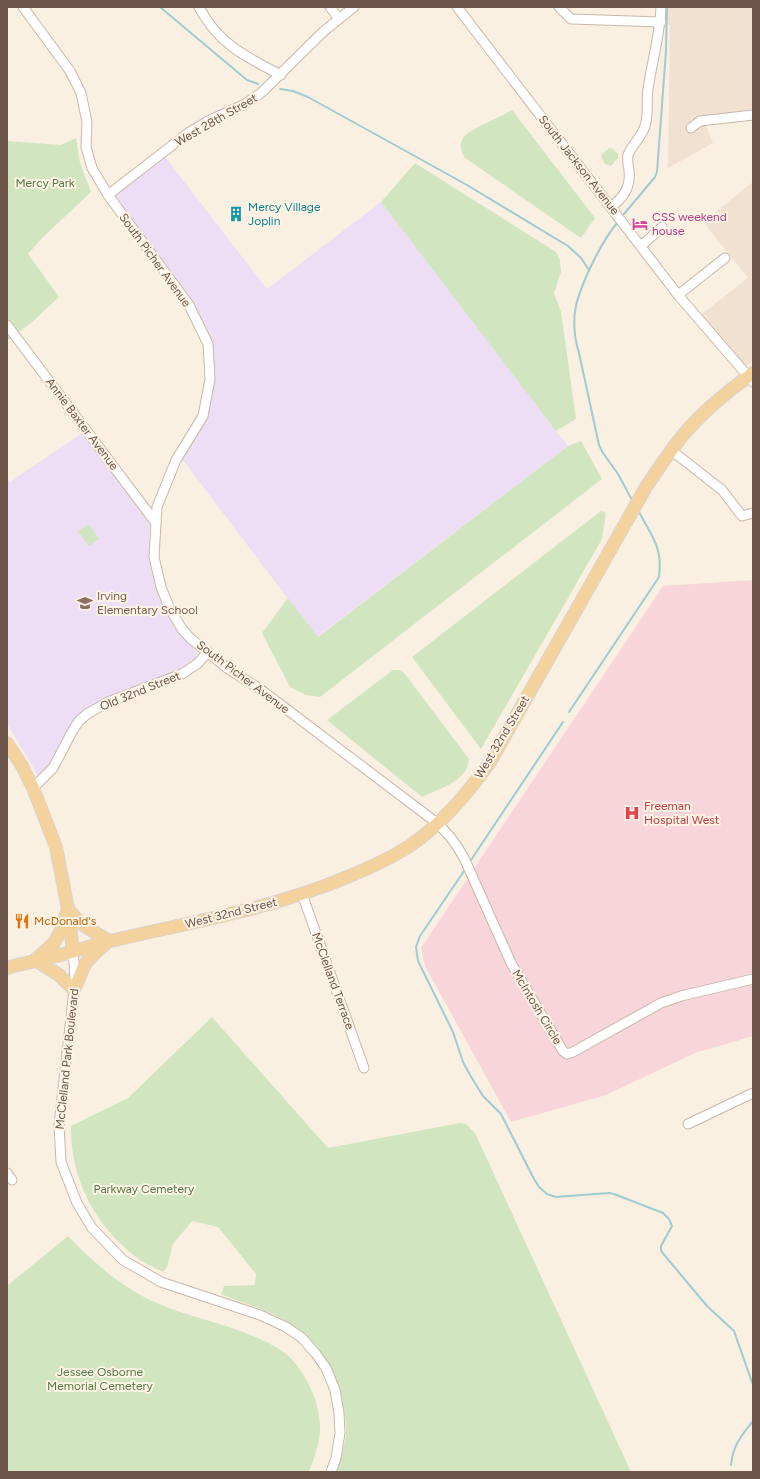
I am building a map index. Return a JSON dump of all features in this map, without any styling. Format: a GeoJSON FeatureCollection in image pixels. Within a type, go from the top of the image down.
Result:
{"type":"FeatureCollection","features":[{"type":"Feature","properties":{"kind":"main road","name":"West 32nd Street"},"geometry":{"type":"LineString","coordinates":[[7,968],[73,952],[109,941],[215,919],[302,894],[378,864],[412,844],[438,824],[464,796],[490,762],[646,487],[671,450],[710,407],[751,377]]}},
{"type":"Feature","properties":{"kind":"main road"},"geometry":{"type":"LineString","coordinates":[[7,743],[22,766],[33,788],[56,847],[68,909],[73,952]]}},
{"type":"Feature","properties":{"kind":"main road"},"geometry":{"type":"LineString","coordinates":[[68,909],[80,923],[109,941],[85,964],[74,990],[59,975],[35,960],[54,943],[61,930],[68,909]]}},
{"type":"Feature","properties":{"kind":"street","name":"South Picher Avenue"},"geometry":{"type":"LineString","coordinates":[[23,7],[70,71],[81,93],[87,122],[86,147],[92,168],[108,195],[189,305],[208,344],[210,380],[203,416],[176,460],[157,507],[154,557],[161,587],[166,600],[182,629],[190,638],[227,668],[260,690],[438,824]]}},
{"type":"Feature","properties":{"kind":"street"},"geometry":{"type":"LineString","coordinates":[[199,7],[212,27],[228,45],[251,60],[281,75]]}},
{"type":"Feature","properties":{"kind":"street"},"geometry":{"type":"LineString","coordinates":[[330,7],[339,19]]}},
{"type":"Feature","properties":{"kind":"street","name":"West 28th Street"},"geometry":{"type":"LineString","coordinates":[[108,195],[188,133],[208,121],[245,104],[262,92],[281,75],[324,31],[354,7]]}},
{"type":"Feature","properties":{"kind":"street","name":"South Jackson Avenue"},"geometry":{"type":"LineString","coordinates":[[457,7],[678,295],[751,377]]}},
{"type":"Feature","properties":{"kind":"street"},"geometry":{"type":"LineString","coordinates":[[559,7],[571,20],[660,22]]}},
{"type":"Feature","properties":{"kind":"street"},"geometry":{"type":"LineString","coordinates":[[611,207],[626,192],[629,182],[627,161],[628,154],[646,124],[648,83],[660,22],[661,7]]}},
{"type":"Feature","properties":{"kind":"street"},"geometry":{"type":"LineString","coordinates":[[691,128],[700,121],[752,116]]}},
{"type":"Feature","properties":{"kind":"street"},"geometry":{"type":"LineString","coordinates":[[641,246],[662,227]]}},
{"type":"Feature","properties":{"kind":"street"},"geometry":{"type":"LineString","coordinates":[[678,295],[725,258]]}},
{"type":"Feature","properties":{"kind":"street","name":"Annie Baxter Avenue"},"geometry":{"type":"LineString","coordinates":[[7,325],[156,523]]}},
{"type":"Feature","properties":{"kind":"street"},"geometry":{"type":"LineString","coordinates":[[671,450],[722,490],[742,516],[753,513]]}},
{"type":"Feature","properties":{"kind":"street","name":"Old 32nd Street"},"geometry":{"type":"LineString","coordinates":[[33,788],[54,768],[73,730],[87,714],[108,702],[182,674],[198,664],[208,652]]}},
{"type":"Feature","properties":{"kind":"street","name":"McIntosh Circle"},"geometry":{"type":"LineString","coordinates":[[438,824],[459,848],[510,963],[563,1051],[567,1054],[661,1003],[681,996],[753,979]]}},
{"type":"Feature","properties":{"kind":"street","name":"McClelland Terrace"},"geometry":{"type":"LineString","coordinates":[[302,894],[364,1068]]}},
{"type":"Feature","properties":{"kind":"street","name":"McClelland Park Boulevard"},"geometry":{"type":"LineString","coordinates":[[73,952],[75,978],[59,1125],[61,1162],[76,1203],[92,1228],[124,1260],[161,1282],[260,1315],[286,1327],[302,1338],[326,1368],[335,1390],[339,1413],[340,1433],[336,1458],[331,1472]]}},
{"type":"Feature","properties":{"kind":"street"},"geometry":{"type":"LineString","coordinates":[[688,1124],[753,1093]]}},
{"type":"Feature","properties":{"kind":"shaded area"},"geometry":{"type":"Polygon","coordinates":[[[655,7],[753,7],[753,114],[703,119],[713,143],[668,168],[670,26],[655,7]]]}},
{"type":"Feature","properties":{"kind":"shaded area"},"geometry":{"type":"Polygon","coordinates":[[[162,153],[267,289],[381,202],[568,446],[317,637],[179,455],[203,416],[210,379],[208,344],[189,305],[108,195],[162,153]]]}},
{"type":"Feature","properties":{"kind":"shaded area"},"geometry":{"type":"Polygon","coordinates":[[[753,182],[753,361],[747,365],[743,365],[698,317],[748,278],[703,222],[753,182]]]}},
{"type":"Feature","properties":{"kind":"shaded area","name":"Irving Elementary School"},"geometry":{"type":"Polygon","coordinates":[[[84,432],[150,520],[149,551],[155,583],[166,611],[179,632],[196,652],[196,656],[189,667],[99,702],[84,711],[46,772],[41,776],[37,774],[7,723],[7,478],[10,482],[84,432]]]}},
{"type":"Feature","properties":{"kind":"shaded area","name":"Freeman Hospital West"},"geometry":{"type":"Polygon","coordinates":[[[753,580],[753,1036],[695,1053],[606,1095],[511,1122],[425,966],[421,948],[663,586],[753,580]]]}},
{"type":"Feature","properties":{"kind":"green space"},"geometry":{"type":"Polygon","coordinates":[[[512,110],[595,218],[581,238],[465,158],[461,145],[464,136],[512,110]]]}},
{"type":"Feature","properties":{"kind":"green space","name":"Mercy Park"},"geometry":{"type":"Polygon","coordinates":[[[76,138],[80,163],[91,192],[41,239],[28,254],[59,297],[31,323],[7,341],[7,141],[61,145],[76,138]]]}},
{"type":"Feature","properties":{"kind":"green space"},"geometry":{"type":"Polygon","coordinates":[[[609,148],[613,149],[618,154],[618,158],[611,166],[605,164],[601,156],[609,148]]]}},
{"type":"Feature","properties":{"kind":"green space"},"geometry":{"type":"Polygon","coordinates":[[[415,163],[556,252],[560,260],[561,272],[554,293],[561,312],[576,419],[556,431],[381,202],[415,163]]]}},
{"type":"Feature","properties":{"kind":"green space"},"geometry":{"type":"Polygon","coordinates":[[[581,441],[602,479],[320,697],[306,695],[290,687],[262,633],[288,598],[318,637],[568,446],[581,441]]]}},
{"type":"Feature","properties":{"kind":"green space"},"geometry":{"type":"Polygon","coordinates":[[[601,511],[606,513],[602,539],[481,749],[412,657],[601,511]]]}},
{"type":"Feature","properties":{"kind":"green space"},"geometry":{"type":"Polygon","coordinates":[[[89,524],[99,539],[89,546],[78,531],[89,524]]]}},
{"type":"Feature","properties":{"kind":"green space"},"geometry":{"type":"Polygon","coordinates":[[[393,670],[399,670],[404,673],[469,759],[464,773],[458,779],[422,797],[327,720],[393,670]]]}},
{"type":"Feature","properties":{"kind":"green space","name":"Parkway Cemetery"},"geometry":{"type":"Polygon","coordinates":[[[212,1017],[328,1148],[460,1123],[466,1124],[475,1133],[631,1472],[337,1472],[346,1436],[346,1424],[339,1389],[329,1364],[314,1343],[293,1325],[266,1311],[221,1294],[224,1286],[255,1285],[256,1274],[218,1227],[192,1221],[173,1244],[167,1267],[163,1272],[136,1257],[121,1245],[108,1231],[97,1216],[80,1182],[75,1164],[71,1126],[128,1098],[212,1017]]]}},
{"type":"Feature","properties":{"kind":"green space","name":"Jessee Osborne Memorial Cemetery"},"geometry":{"type":"Polygon","coordinates":[[[68,1236],[107,1272],[140,1295],[168,1308],[252,1335],[282,1351],[291,1359],[302,1372],[310,1387],[316,1402],[319,1417],[320,1433],[309,1472],[7,1472],[7,1286],[68,1236]]]}},
{"type":"Feature","properties":{"kind":"waterway"},"geometry":{"type":"LineString","coordinates":[[160,7],[247,80],[258,84]]}},
{"type":"Feature","properties":{"kind":"waterway"},"geometry":{"type":"LineString","coordinates":[[624,214],[655,177],[657,172],[666,51],[667,7]]}},
{"type":"Feature","properties":{"kind":"waterway"},"geometry":{"type":"LineString","coordinates":[[280,89],[293,91],[308,97],[467,185],[568,246],[581,258],[589,270]]}},
{"type":"Feature","properties":{"kind":"waterway"},"geometry":{"type":"LineString","coordinates":[[617,223],[601,247],[583,285],[576,306],[574,328],[599,445],[618,474],[632,500]]}},
{"type":"Feature","properties":{"kind":"waterway"},"geometry":{"type":"LineString","coordinates":[[569,712],[659,577],[660,567],[658,550],[639,512]]}},
{"type":"Feature","properties":{"kind":"waterway"},"geometry":{"type":"LineString","coordinates":[[471,860],[563,722]]}},
{"type":"Feature","properties":{"kind":"waterway"},"geometry":{"type":"LineString","coordinates":[[464,871],[420,936],[416,947],[418,961],[453,1032],[463,1062],[470,1075],[483,1096],[501,1114],[534,1179],[539,1187],[547,1194],[556,1197],[609,1193],[614,1194],[663,1213],[669,1219],[672,1226],[661,1246],[661,1251],[707,1306],[734,1331],[753,1385]]}},
{"type":"Feature","properties":{"kind":"waterway"},"geometry":{"type":"LineString","coordinates":[[731,1465],[736,1446],[741,1436],[753,1421]]}},
{"type":"Feature","properties":{"kind":"place","name":"Mercy Village Joplin"},"geometry":{"type":"Point","coordinates":[236,214]}},
{"type":"Feature","properties":{"kind":"place","name":"CSS weekend house"},"geometry":{"type":"Point","coordinates":[640,224]}},
{"type":"Feature","properties":{"kind":"place","name":"Irving Elementary School"},"geometry":{"type":"Point","coordinates":[85,603]}},
{"type":"Feature","properties":{"kind":"place","name":"Freeman Hospital West"},"geometry":{"type":"Point","coordinates":[632,813]}},
{"type":"Feature","properties":{"kind":"place","name":"McDonald's"},"geometry":{"type":"Point","coordinates":[22,921]}}]}
